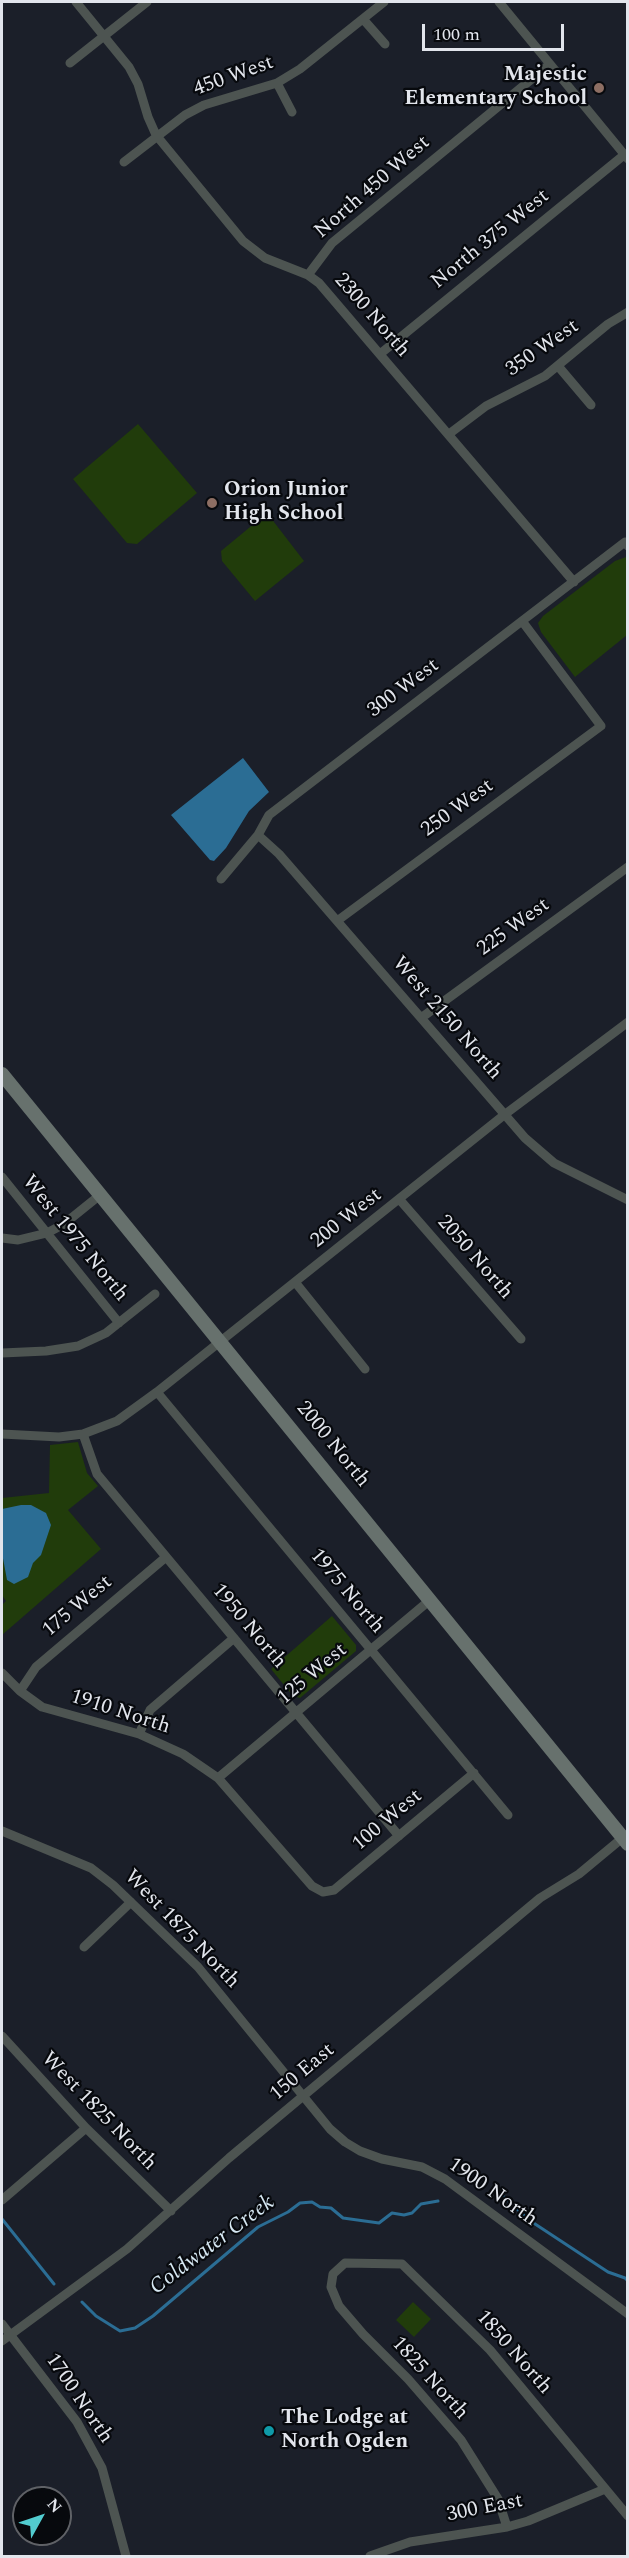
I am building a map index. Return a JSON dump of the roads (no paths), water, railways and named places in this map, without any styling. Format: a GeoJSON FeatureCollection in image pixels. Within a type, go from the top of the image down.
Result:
{"type":"FeatureCollection","features":[{"type":"Feature","properties":{"kind":"street","name":"2300 North"},"geometry":{"type":"LineString","coordinates":[[76,2],[129,67],[138,84],[156,135],[254,250],[265,258],[308,275],[329,293],[574,582]]}},
{"type":"Feature","properties":{"kind":"street"},"geometry":{"type":"LineString","coordinates":[[70,63],[147,2]]}},
{"type":"Feature","properties":{"kind":"street","name":"450 West"},"geometry":{"type":"LineString","coordinates":[[124,162],[156,135],[185,115],[204,105],[277,83],[300,69],[384,2]]}},
{"type":"Feature","properties":{"kind":"street"},"geometry":{"type":"LineString","coordinates":[[500,2],[626,157]]}},
{"type":"Feature","properties":{"kind":"street"},"geometry":{"type":"LineString","coordinates":[[363,19],[385,44]]}},
{"type":"Feature","properties":{"kind":"street","name":"North 450 West"},"geometry":{"type":"LineString","coordinates":[[308,275],[332,243],[550,64]]}},
{"type":"Feature","properties":{"kind":"street"},"geometry":{"type":"LineString","coordinates":[[277,83],[292,112]]}},
{"type":"Feature","properties":{"kind":"street","name":"North 375 West"},"geometry":{"type":"LineString","coordinates":[[380,354],[626,157]]}},
{"type":"Feature","properties":{"kind":"street","name":"350 West"},"geometry":{"type":"LineString","coordinates":[[449,434],[486,406],[558,366],[608,324],[627,312]]}},
{"type":"Feature","properties":{"kind":"street"},"geometry":{"type":"LineString","coordinates":[[558,366],[591,405]]}},
{"type":"Feature","properties":{"kind":"street","name":"300 West"},"geometry":{"type":"LineString","coordinates":[[221,879],[258,835],[269,815],[626,544]]}},
{"type":"Feature","properties":{"kind":"street","name":"250 West"},"geometry":{"type":"LineString","coordinates":[[337,921],[601,726],[522,621]]}},
{"type":"Feature","properties":{"kind":"street","name":"West 2150 North"},"geometry":{"type":"LineString","coordinates":[[258,835],[279,854],[525,1138],[554,1162],[627,1200]]}},
{"type":"Feature","properties":{"kind":"street","name":"225 West"},"geometry":{"type":"LineString","coordinates":[[421,1018],[627,867]]}},
{"type":"Feature","properties":{"kind":"street","name":"200 West"},"geometry":{"type":"LineString","coordinates":[[83,1434],[117,1421],[157,1392],[504,1115],[627,1022]]}},
{"type":"Feature","properties":{"kind":"street","name":"2000 North"},"geometry":{"type":"LineString","coordinates":[[2,1074],[626,1838]]}},
{"type":"Feature","properties":{"kind":"street","name":"West 1975 North"},"geometry":{"type":"LineString","coordinates":[[2,1177],[119,1323]]}},
{"type":"Feature","properties":{"kind":"street"},"geometry":{"type":"LineString","coordinates":[[2,1238],[18,1240],[47,1233],[64,1224],[100,1195]]}},
{"type":"Feature","properties":{"kind":"street","name":"2050 North"},"geometry":{"type":"LineString","coordinates":[[400,1200],[521,1339]]}},
{"type":"Feature","properties":{"kind":"street"},"geometry":{"type":"LineString","coordinates":[[295,1282],[365,1369]]}},
{"type":"Feature","properties":{"kind":"street"},"geometry":{"type":"LineString","coordinates":[[2,1353],[46,1351],[78,1346],[106,1333],[155,1294]]}},
{"type":"Feature","properties":{"kind":"street","name":"1975 North"},"geometry":{"type":"LineString","coordinates":[[157,1392],[508,1815]]}},
{"type":"Feature","properties":{"kind":"street"},"geometry":{"type":"LineString","coordinates":[[2,1434],[58,1437],[83,1434]]}},
{"type":"Feature","properties":{"kind":"street","name":"1950 North"},"geometry":{"type":"LineString","coordinates":[[83,1434],[97,1474],[399,1836]]}},
{"type":"Feature","properties":{"kind":"street","name":"175 West"},"geometry":{"type":"LineString","coordinates":[[20,1691],[36,1667],[166,1557]]}},
{"type":"Feature","properties":{"kind":"street","name":"125 West"},"geometry":{"type":"LineString","coordinates":[[218,1778],[430,1600]]}},
{"type":"Feature","properties":{"kind":"street"},"geometry":{"type":"LineString","coordinates":[[139,1734],[150,1710],[234,1638]]}},
{"type":"Feature","properties":{"kind":"street","name":"1910 North"},"geometry":{"type":"LineString","coordinates":[[2,1674],[42,1707],[139,1734],[183,1754],[218,1778],[312,1886],[324,1892]]}},
{"type":"Feature","properties":{"kind":"street","name":"100 West"},"geometry":{"type":"LineString","coordinates":[[324,1892],[334,1890],[474,1773]]}},
{"type":"Feature","properties":{"kind":"street","name":"West 1875 North"},"geometry":{"type":"LineString","coordinates":[[2,1831],[91,1868],[131,1902],[198,1967],[303,2096]]}},
{"type":"Feature","properties":{"kind":"street","name":"150 East"},"geometry":{"type":"LineString","coordinates":[[2,2341],[127,2249],[303,2096],[540,1898],[579,1874],[626,1838]]}},
{"type":"Feature","properties":{"kind":"street"},"geometry":{"type":"LineString","coordinates":[[84,1947],[131,1902]]}},
{"type":"Feature","properties":{"kind":"street","name":"West 1825 North"},"geometry":{"type":"LineString","coordinates":[[3,2041],[86,2128],[171,2211]]}},
{"type":"Feature","properties":{"kind":"street","name":"1900 North"},"geometry":{"type":"LineString","coordinates":[[303,2096],[330,2129],[345,2142],[360,2151],[382,2159],[422,2167],[445,2179],[627,2314]]}},
{"type":"Feature","properties":{"kind":"street"},"geometry":{"type":"LineString","coordinates":[[2,2200],[86,2128]]}},
{"type":"Feature","properties":{"kind":"street","name":"1850 North"},"geometry":{"type":"LineString","coordinates":[[345,2264],[402,2264],[490,2350],[627,2516]]}},
{"type":"Feature","properties":{"kind":"street","name":"1825 North"},"geometry":{"type":"LineString","coordinates":[[345,2264],[333,2274],[330,2287],[339,2306],[408,2379],[461,2440],[498,2499],[507,2527]]}},
{"type":"Feature","properties":{"kind":"street","name":"1700 North"},"geometry":{"type":"LineString","coordinates":[[2,2324],[77,2422],[102,2468],[126,2556]]}},
{"type":"Feature","properties":{"kind":"street","name":"300 East"},"geometry":{"type":"LineString","coordinates":[[370,2556],[410,2542],[507,2527],[528,2521],[605,2489]]}},
{"type":"Feature","properties":{"kind":"water"},"geometry":{"type":"Polygon","coordinates":[[[243,758],[269,792],[249,811],[226,848],[214,861],[210,860],[171,815],[243,758]]]}},
{"type":"Feature","properties":{"kind":"water"},"geometry":{"type":"Polygon","coordinates":[[[31,1505],[46,1513],[51,1525],[41,1555],[33,1563],[28,1577],[14,1584],[7,1580],[2,1553],[2,1509],[31,1505]]]}},
{"type":"Feature","properties":{"kind":"waterway","name":"Coldwater Creek"},"geometry":{"type":"LineString","coordinates":[[503,2196],[529,2220],[608,2272],[628,2281]]}},
{"type":"Feature","properties":{"kind":"waterway","name":"Coldwater Creek"},"geometry":{"type":"LineString","coordinates":[[82,2302],[96,2316],[120,2331],[135,2328],[153,2316],[258,2227],[288,2212],[300,2203],[312,2202],[320,2207],[331,2208],[343,2218],[379,2223],[392,2213],[404,2215],[412,2213],[421,2204],[438,2201]]}},
{"type":"Feature","properties":{"kind":"waterway","name":"Coldwater Creek"},"geometry":{"type":"LineString","coordinates":[[2,2219],[54,2284]]}},
{"type":"Feature","properties":{"kind":"place","name":"Majestic Elementary School"},"geometry":{"type":"Point","coordinates":[599,88]}},
{"type":"Feature","properties":{"kind":"place","name":"Orion Junior High School"},"geometry":{"type":"Point","coordinates":[212,503]}},
{"type":"Feature","properties":{"kind":"place","name":"The Lodge at North Ogden"},"geometry":{"type":"Point","coordinates":[269,2431]}}]}
